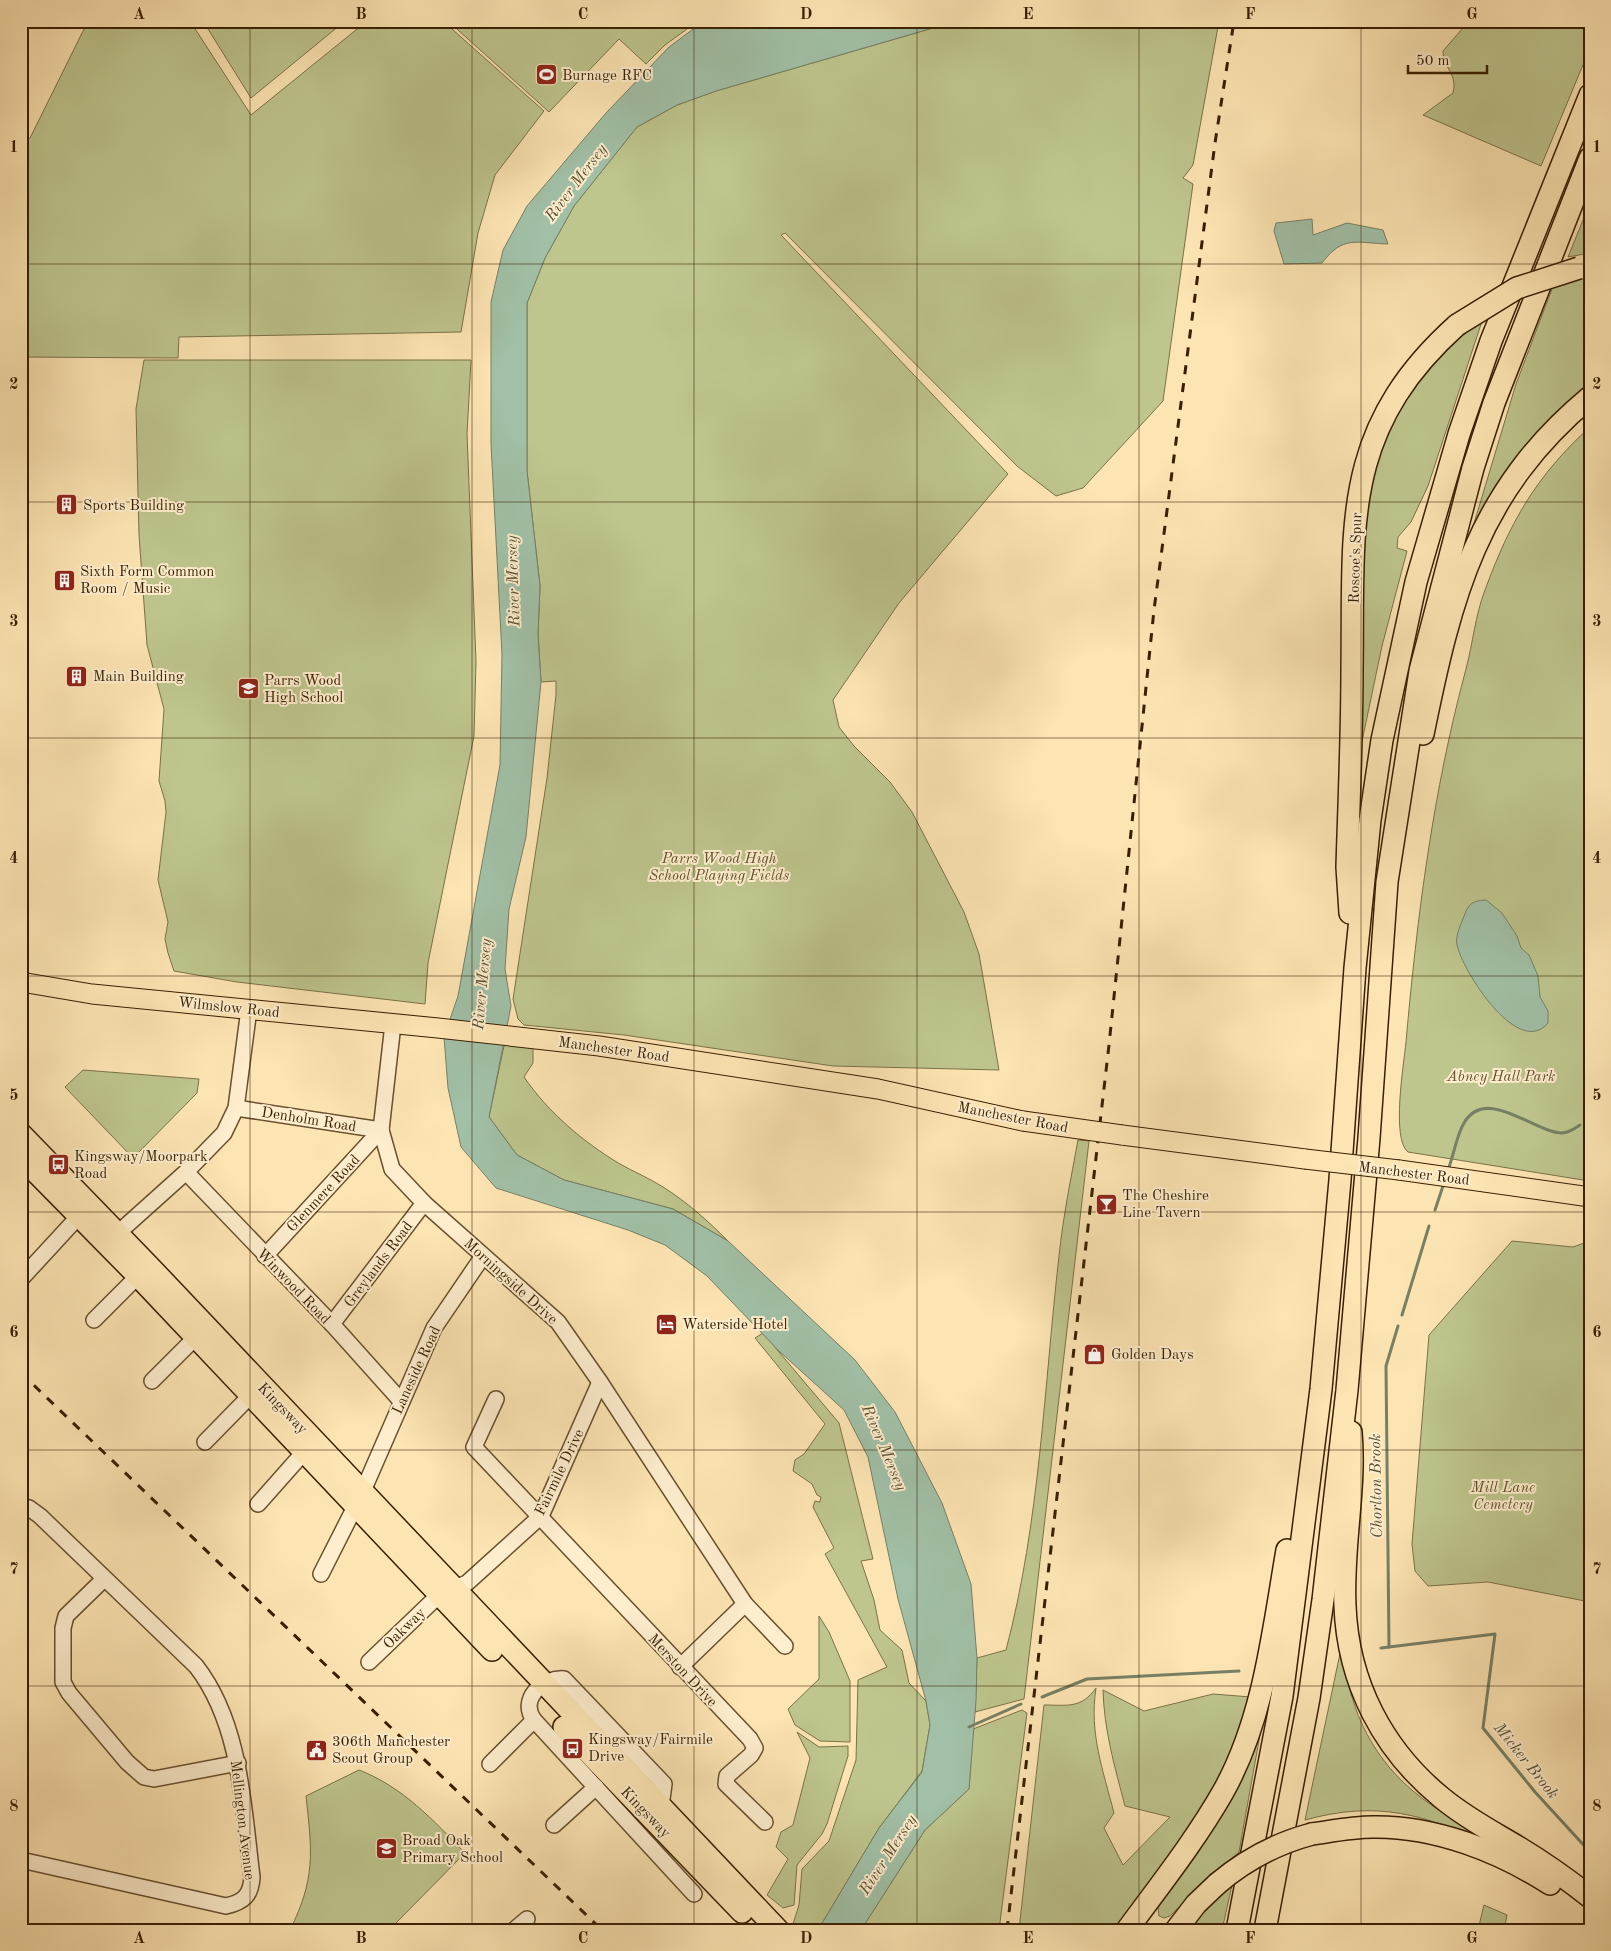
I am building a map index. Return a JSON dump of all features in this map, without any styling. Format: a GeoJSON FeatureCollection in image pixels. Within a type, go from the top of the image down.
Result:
{"type":"FeatureCollection","features":[{"type":"Feature","properties":{"kind":"highway"},"geometry":{"type":"LineString","coordinates":[[1237,1930],[1282,1696],[1321,1389],[1340,1180],[1355,968],[1370,820],[1382,740],[1416,582],[1459,434],[1491,341],[1590,95]]}},
{"type":"Feature","properties":{"kind":"highway"},"geometry":{"type":"LineString","coordinates":[[1265,1930],[1310,1688],[1323,1600],[1346,1390],[1369,1138],[1387,882],[1420,671],[1474,468],[1514,348],[1590,158]]}},
{"type":"Feature","properties":{"kind":"highway","name":"Roscoe's Spur"},"geometry":{"type":"LineString","coordinates":[[1355,968],[1347,866],[1353,567],[1357,502],[1371,443],[1388,407],[1416,365],[1457,325],[1517,288],[1584,267]]}},
{"type":"Feature","properties":{"kind":"highway"},"geometry":{"type":"LineString","coordinates":[[1387,882],[1416,771],[1437,668],[1468,564],[1490,516],[1512,479],[1551,432],[1590,397]]}},
{"type":"Feature","properties":{"kind":"highway","name":"Kingsway"},"geometry":{"type":"LineString","coordinates":[[21,1134],[118,1233],[359,1498],[538,1689],[653,1809],[778,1930]]}},
{"type":"Feature","properties":{"kind":"highway","name":"Kingsway"},"geometry":{"type":"LineString","coordinates":[[21,1157],[138,1276],[250,1396],[305,1451],[359,1498]]}},
{"type":"Feature","properties":{"kind":"highway"},"geometry":{"type":"LineString","coordinates":[[1127,1930],[1173,1867],[1223,1791],[1251,1726],[1258,1703],[1300,1469],[1321,1389]]}},
{"type":"Feature","properties":{"kind":"highway"},"geometry":{"type":"LineString","coordinates":[[1346,1390],[1354,1464],[1346,1547],[1345,1614],[1355,1668],[1375,1721],[1411,1769],[1443,1799],[1559,1874],[1590,1897]]}},
{"type":"Feature","properties":{"kind":"highway","name":"Kingsway"},"geometry":{"type":"LineString","coordinates":[[653,1809],[760,1930]]}},
{"type":"Feature","properties":{"kind":"highway"},"geometry":{"type":"LineString","coordinates":[[1176,1930],[1196,1904],[1217,1884],[1256,1857],[1298,1838],[1312,1834],[1343,1829],[1375,1827],[1434,1833],[1527,1871],[1590,1910]]}},
{"type":"Feature","properties":{"kind":"main road","name":"Wilmslow Road"},"geometry":{"type":"LineString","coordinates":[[21,982],[92,994],[438,1028]]}},
{"type":"Feature","properties":{"kind":"main road","name":"Manchester Road"},"geometry":{"type":"LineString","coordinates":[[438,1028],[609,1048],[878,1089],[1023,1121],[1122,1136],[1305,1160],[1399,1170],[1590,1198]]}},
{"type":"Feature","properties":{"kind":"street"},"geometry":{"type":"LineString","coordinates":[[118,1233],[186,1172],[224,1132],[236,1108],[249,1009]]}},
{"type":"Feature","properties":{"kind":"street","name":"Morningside Drive"},"geometry":{"type":"LineString","coordinates":[[394,1024],[382,1130],[392,1169],[424,1203],[558,1322],[600,1382],[745,1604],[785,1646]]}},
{"type":"Feature","properties":{"kind":"street","name":"Denholm Road"},"geometry":{"type":"LineString","coordinates":[[236,1108],[382,1130]]}},
{"type":"Feature","properties":{"kind":"street","name":"Glenmere Road"},"geometry":{"type":"LineString","coordinates":[[266,1256],[382,1130]]}},
{"type":"Feature","properties":{"kind":"street","name":"Winwood Road"},"geometry":{"type":"LineString","coordinates":[[186,1172],[332,1324],[401,1402]]}},
{"type":"Feature","properties":{"kind":"street","name":"Greylands Road"},"geometry":{"type":"LineString","coordinates":[[332,1324],[424,1203]]}},
{"type":"Feature","properties":{"kind":"street"},"geometry":{"type":"LineString","coordinates":[[21,1280],[79,1216]]}},
{"type":"Feature","properties":{"kind":"street","name":"Laneside Road"},"geometry":{"type":"LineString","coordinates":[[321,1574],[359,1498],[434,1328],[483,1256]]}},
{"type":"Feature","properties":{"kind":"street"},"geometry":{"type":"LineString","coordinates":[[94,1320],[138,1276]]}},
{"type":"Feature","properties":{"kind":"street"},"geometry":{"type":"LineString","coordinates":[[152,1381],[195,1338]]}},
{"type":"Feature","properties":{"kind":"street","name":"Fairmile Drive"},"geometry":{"type":"LineString","coordinates":[[447,1591],[467,1582],[541,1516],[600,1382]]}},
{"type":"Feature","properties":{"kind":"street"},"geometry":{"type":"LineString","coordinates":[[205,1442],[250,1396]]}},
{"type":"Feature","properties":{"kind":"street","name":"Merston Drive"},"geometry":{"type":"LineString","coordinates":[[496,1399],[474,1447],[750,1739],[755,1748],[751,1755],[727,1776],[726,1784],[765,1822]]}},
{"type":"Feature","properties":{"kind":"street"},"geometry":{"type":"LineString","coordinates":[[258,1504],[305,1451]]}},
{"type":"Feature","properties":{"kind":"street","name":"Mellington Avenue"},"geometry":{"type":"LineString","coordinates":[[21,1506],[29,1508],[40,1516],[196,1666],[207,1680],[217,1698],[238,1763],[252,1877],[251,1889],[245,1899],[226,1906],[21,1860]]}},
{"type":"Feature","properties":{"kind":"street"},"geometry":{"type":"LineString","coordinates":[[104,1579],[66,1616],[63,1628],[62,1670],[69,1693],[127,1762],[144,1777],[154,1779],[238,1763]]}},
{"type":"Feature","properties":{"kind":"street","name":"Oakway"},"geometry":{"type":"LineString","coordinates":[[369,1662],[447,1591]]}},
{"type":"Feature","properties":{"kind":"street"},"geometry":{"type":"LineString","coordinates":[[680,1667],[745,1604]]}},
{"type":"Feature","properties":{"kind":"street","name":"Kingsway"},"geometry":{"type":"LineString","coordinates":[[538,1689],[556,1678],[564,1679],[575,1689],[664,1784],[664,1792],[653,1809]]}},
{"type":"Feature","properties":{"kind":"street"},"geometry":{"type":"LineString","coordinates":[[490,1764],[534,1720],[528,1712],[528,1702],[538,1689]]}},
{"type":"Feature","properties":{"kind":"street","name":"Kingsway"},"geometry":{"type":"LineString","coordinates":[[534,1720],[694,1894]]}},
{"type":"Feature","properties":{"kind":"street"},"geometry":{"type":"LineString","coordinates":[[554,1825],[596,1787]]}},
{"type":"Feature","properties":{"kind":"street"},"geometry":{"type":"LineString","coordinates":[[514,1930],[526,1919]]}},
{"type":"Feature","properties":{"kind":"green space"},"geometry":{"type":"Polygon","coordinates":[[[88,21],[190,21],[251,115],[367,21],[443,21],[544,111],[495,175],[478,233],[461,332],[179,337],[178,358],[21,357],[21,302],[26,216],[21,212],[21,141],[30,138],[88,21]]]}},
{"type":"Feature","properties":{"kind":"green space"},"geometry":{"type":"Polygon","coordinates":[[[203,21],[345,21],[251,98],[203,21]]]}},
{"type":"Feature","properties":{"kind":"green space","name":"Burnage RFC"},"geometry":{"type":"Polygon","coordinates":[[[448,21],[698,21],[665,45],[646,64],[619,39],[549,112],[448,21]]]}},
{"type":"Feature","properties":{"kind":"green space","name":"Parrs Wood High School Playing Fields"},"geometry":{"type":"Polygon","coordinates":[[[957,21],[1219,21],[1193,165],[1183,178],[1193,184],[1163,401],[1083,488],[1056,496],[1017,466],[785,233],[781,235],[1008,474],[899,603],[833,700],[839,727],[854,746],[890,782],[912,812],[964,912],[979,954],[999,1070],[833,1066],[624,1035],[524,1025],[518,1019],[513,999],[547,778],[556,695],[556,681],[541,682],[538,634],[540,586],[527,471],[527,303],[545,258],[574,206],[637,127],[677,105],[716,91],[957,21]]]}},
{"type":"Feature","properties":{"kind":"green space"},"geometry":{"type":"Polygon","coordinates":[[[1469,21],[1590,21],[1590,48],[1541,166],[1423,115],[1453,93],[1454,81],[1445,62],[1443,51],[1469,21]]]}},
{"type":"Feature","properties":{"kind":"green space"},"geometry":{"type":"Polygon","coordinates":[[[1590,203],[1590,253],[1568,257],[1590,203]]]}},
{"type":"Feature","properties":{"kind":"green space"},"geometry":{"type":"Polygon","coordinates":[[[1590,274],[1590,389],[1466,550],[1516,384],[1555,281],[1590,274]]]}},
{"type":"Feature","properties":{"kind":"green space"},"geometry":{"type":"Polygon","coordinates":[[[1484,315],[1428,486],[1411,522],[1398,537],[1397,548],[1407,551],[1382,646],[1361,746],[1361,532],[1382,436],[1423,367],[1484,315]]]}},
{"type":"Feature","properties":{"kind":"green space","name":"Parrs Wood High School"},"geometry":{"type":"Polygon","coordinates":[[[144,360],[471,360],[467,434],[476,661],[474,736],[428,963],[425,1004],[237,982],[174,971],[165,939],[168,922],[158,880],[166,812],[159,781],[164,709],[147,645],[139,535],[136,409],[144,360]]]}},
{"type":"Feature","properties":{"kind":"green space","name":"Abney Hall Park"},"geometry":{"type":"Polygon","coordinates":[[[1590,427],[1590,1173],[1583,1180],[1408,1152],[1403,1144],[1399,1117],[1415,948],[1435,808],[1454,715],[1479,610],[1494,565],[1527,501],[1554,464],[1590,427]]]}},
{"type":"Feature","properties":{"kind":"green space"},"geometry":{"type":"Polygon","coordinates":[[[505,1041],[533,1044],[533,1063],[524,1077],[533,1090],[567,1125],[606,1155],[658,1184],[680,1199],[728,1241],[673,1209],[564,1180],[517,1155],[489,1117],[505,1041]]]}},
{"type":"Feature","properties":{"kind":"green space"},"geometry":{"type":"Polygon","coordinates":[[[83,1070],[199,1079],[197,1093],[133,1158],[65,1087],[83,1070]]]}},
{"type":"Feature","properties":{"kind":"green space"},"geometry":{"type":"Polygon","coordinates":[[[1078,1140],[1089,1141],[1024,1699],[975,1712],[977,1658],[1006,1650],[1027,1553],[1040,1454],[1061,1241],[1078,1140]]]}},
{"type":"Feature","properties":{"kind":"green space","name":"Mill Lane Cemetery"},"geometry":{"type":"Polygon","coordinates":[[[1512,1241],[1573,1247],[1590,1241],[1590,1602],[1488,1582],[1428,1586],[1415,1571],[1412,1544],[1429,1335],[1512,1241]]]}},
{"type":"Feature","properties":{"kind":"green space"},"geometry":{"type":"Polygon","coordinates":[[[763,1333],[839,1423],[873,1559],[861,1561],[874,1600],[880,1630],[902,1650],[909,1683],[926,1701],[930,1725],[922,1771],[879,1828],[818,1930],[799,1930],[793,1924],[799,1905],[802,1869],[829,1841],[856,1760],[858,1680],[887,1667],[825,1554],[834,1548],[813,1507],[815,1501],[820,1502],[821,1497],[817,1495],[812,1484],[793,1471],[795,1460],[804,1454],[825,1424],[755,1338],[763,1333]]]}},
{"type":"Feature","properties":{"kind":"green space"},"geometry":{"type":"Polygon","coordinates":[[[819,1616],[829,1632],[850,1681],[850,1742],[820,1741],[795,1725],[788,1709],[819,1679],[819,1616]]]}},
{"type":"Feature","properties":{"kind":"green space"},"geometry":{"type":"Polygon","coordinates":[[[1342,1644],[1349,1686],[1355,1706],[1362,1725],[1384,1760],[1413,1791],[1491,1846],[1423,1818],[1401,1814],[1355,1811],[1305,1820],[1342,1644]]]}},
{"type":"Feature","properties":{"kind":"green space"},"geometry":{"type":"Polygon","coordinates":[[[1096,1688],[1094,1720],[1098,1751],[1114,1813],[1104,1828],[1123,1865],[1170,1817],[1125,1806],[1108,1734],[1103,1690],[1144,1711],[1213,1694],[1251,1697],[1246,1714],[1213,1793],[1118,1930],[1019,1930],[1044,1705],[1079,1703],[1085,1700],[1096,1688]]]}},
{"type":"Feature","properties":{"kind":"green space"},"geometry":{"type":"Polygon","coordinates":[[[1265,1707],[1239,1852],[1209,1877],[1170,1916],[1164,1918],[1159,1916],[1158,1908],[1265,1707]]]}},
{"type":"Feature","properties":{"kind":"green space"},"geometry":{"type":"Polygon","coordinates":[[[1022,1710],[1027,1713],[999,1930],[861,1930],[925,1830],[969,1789],[973,1729],[1022,1710]]]}},
{"type":"Feature","properties":{"kind":"green space"},"geometry":{"type":"Polygon","coordinates":[[[797,1732],[819,1747],[848,1746],[848,1756],[827,1824],[822,1834],[797,1865],[794,1905],[783,1908],[767,1895],[788,1859],[776,1847],[781,1832],[793,1825],[810,1758],[797,1732]]]}},
{"type":"Feature","properties":{"kind":"green space","name":"Broad Oak Primary School"},"geometry":{"type":"Polygon","coordinates":[[[359,1770],[390,1785],[416,1805],[465,1853],[392,1927],[393,1930],[290,1930],[304,1895],[310,1864],[310,1833],[306,1796],[359,1770]]]}},
{"type":"Feature","properties":{"kind":"green space"},"geometry":{"type":"Polygon","coordinates":[[[1233,1881],[1222,1930],[1184,1930],[1233,1881]]]}},
{"type":"Feature","properties":{"kind":"green space"},"geometry":{"type":"Polygon","coordinates":[[[1484,1905],[1507,1915],[1504,1930],[1478,1930],[1484,1905]]]}},
{"type":"Feature","properties":{"kind":"water","name":"River Mersey"},"geometry":{"type":"Polygon","coordinates":[[[704,21],[957,21],[716,91],[677,105],[637,127],[574,206],[545,258],[527,303],[527,471],[540,586],[538,634],[541,682],[526,837],[509,909],[505,969],[511,1006],[489,1117],[517,1155],[564,1180],[673,1209],[728,1241],[855,1360],[895,1412],[942,1503],[971,1584],[977,1658],[976,1701],[969,1789],[925,1830],[861,1930],[818,1930],[879,1828],[922,1772],[930,1725],[926,1701],[898,1599],[868,1457],[844,1410],[779,1351],[707,1276],[665,1245],[628,1230],[496,1188],[461,1147],[448,1088],[444,1037],[458,996],[500,765],[502,654],[491,444],[491,302],[503,250],[527,206],[606,113],[669,47],[704,21]]]}},
{"type":"Feature","properties":{"kind":"water"},"geometry":{"type":"Polygon","coordinates":[[[1312,219],[1313,235],[1347,223],[1383,230],[1388,244],[1359,242],[1344,244],[1330,254],[1322,263],[1284,264],[1274,231],[1276,223],[1312,219]]]}},
{"type":"Feature","properties":{"kind":"water"},"geometry":{"type":"Polygon","coordinates":[[[1486,900],[1502,913],[1517,936],[1521,948],[1529,955],[1538,976],[1540,997],[1548,1011],[1548,1023],[1536,1031],[1522,1030],[1507,1021],[1480,990],[1461,957],[1457,939],[1466,910],[1476,901],[1486,900]]]}},
{"type":"Feature","properties":{"kind":"waterway","name":"Chorlton Brook"},"geometry":{"type":"LineString","coordinates":[[1449,1167],[1459,1133],[1464,1123],[1473,1113],[1485,1109],[1498,1109],[1551,1131],[1562,1133],[1569,1132],[1580,1125]]}},
{"type":"Feature","properties":{"kind":"waterway","name":"Chorlton Brook"},"geometry":{"type":"LineString","coordinates":[[1435,1210],[1443,1186]]}},
{"type":"Feature","properties":{"kind":"waterway","name":"Chorlton Brook"},"geometry":{"type":"LineString","coordinates":[[1402,1315],[1429,1226]]}},
{"type":"Feature","properties":{"kind":"waterway","name":"Chorlton Brook"},"geometry":{"type":"LineString","coordinates":[[1389,1647],[1386,1366],[1398,1326]]}},
{"type":"Feature","properties":{"kind":"waterway","name":"Micker Brook"},"geometry":{"type":"LineString","coordinates":[[1381,1648],[1495,1634],[1483,1728],[1535,1792],[1590,1852]]}},
{"type":"Feature","properties":{"kind":"waterway","name":"Micker Brook"},"geometry":{"type":"LineString","coordinates":[[1042,1697],[1087,1679],[1239,1671]]}},
{"type":"Feature","properties":{"kind":"waterway","name":"Micker Brook"},"geometry":{"type":"LineString","coordinates":[[969,1727],[1021,1704]]}},
{"type":"Feature","properties":{"kind":"railway"},"geometry":{"type":"LineString","coordinates":[[1007,1930],[1109,1045],[1154,610],[1215,143],[1234,21]]}},
{"type":"Feature","properties":{"kind":"railway"},"geometry":{"type":"LineString","coordinates":[[21,1373],[602,1930]]}},
{"type":"Feature","properties":{"kind":"place","name":"Burnage RFC"},"geometry":{"type":"Point","coordinates":[546,75]}},
{"type":"Feature","properties":{"kind":"place","name":"Sports Building"},"geometry":{"type":"Point","coordinates":[67,505]}},
{"type":"Feature","properties":{"kind":"place","name":"Sixth Form Common Room / Music"},"geometry":{"type":"Point","coordinates":[64,580]}},
{"type":"Feature","properties":{"kind":"place","name":"Main Building"},"geometry":{"type":"Point","coordinates":[77,676]}},
{"type":"Feature","properties":{"kind":"place","name":"Parrs Wood High School"},"geometry":{"type":"Point","coordinates":[248,689]}},
{"type":"Feature","properties":{"kind":"place","name":"Kingsway/Moorpark Road"},"geometry":{"type":"Point","coordinates":[58,1165]}},
{"type":"Feature","properties":{"kind":"place","name":"The Cheshire Line Tavern"},"geometry":{"type":"Point","coordinates":[1106,1204]}},
{"type":"Feature","properties":{"kind":"place","name":"Waterside Hotel"},"geometry":{"type":"Point","coordinates":[666,1324]}},
{"type":"Feature","properties":{"kind":"place","name":"Golden Days"},"geometry":{"type":"Point","coordinates":[1095,1354]}},
{"type":"Feature","properties":{"kind":"place","name":"Kingsway/Fairmile Drive"},"geometry":{"type":"Point","coordinates":[572,1748]}},
{"type":"Feature","properties":{"kind":"place","name":"306th Manchester Scout Group"},"geometry":{"type":"Point","coordinates":[316,1750]}},
{"type":"Feature","properties":{"kind":"place","name":"Broad Oak Primary School"},"geometry":{"type":"Point","coordinates":[386,1849]}}]}
